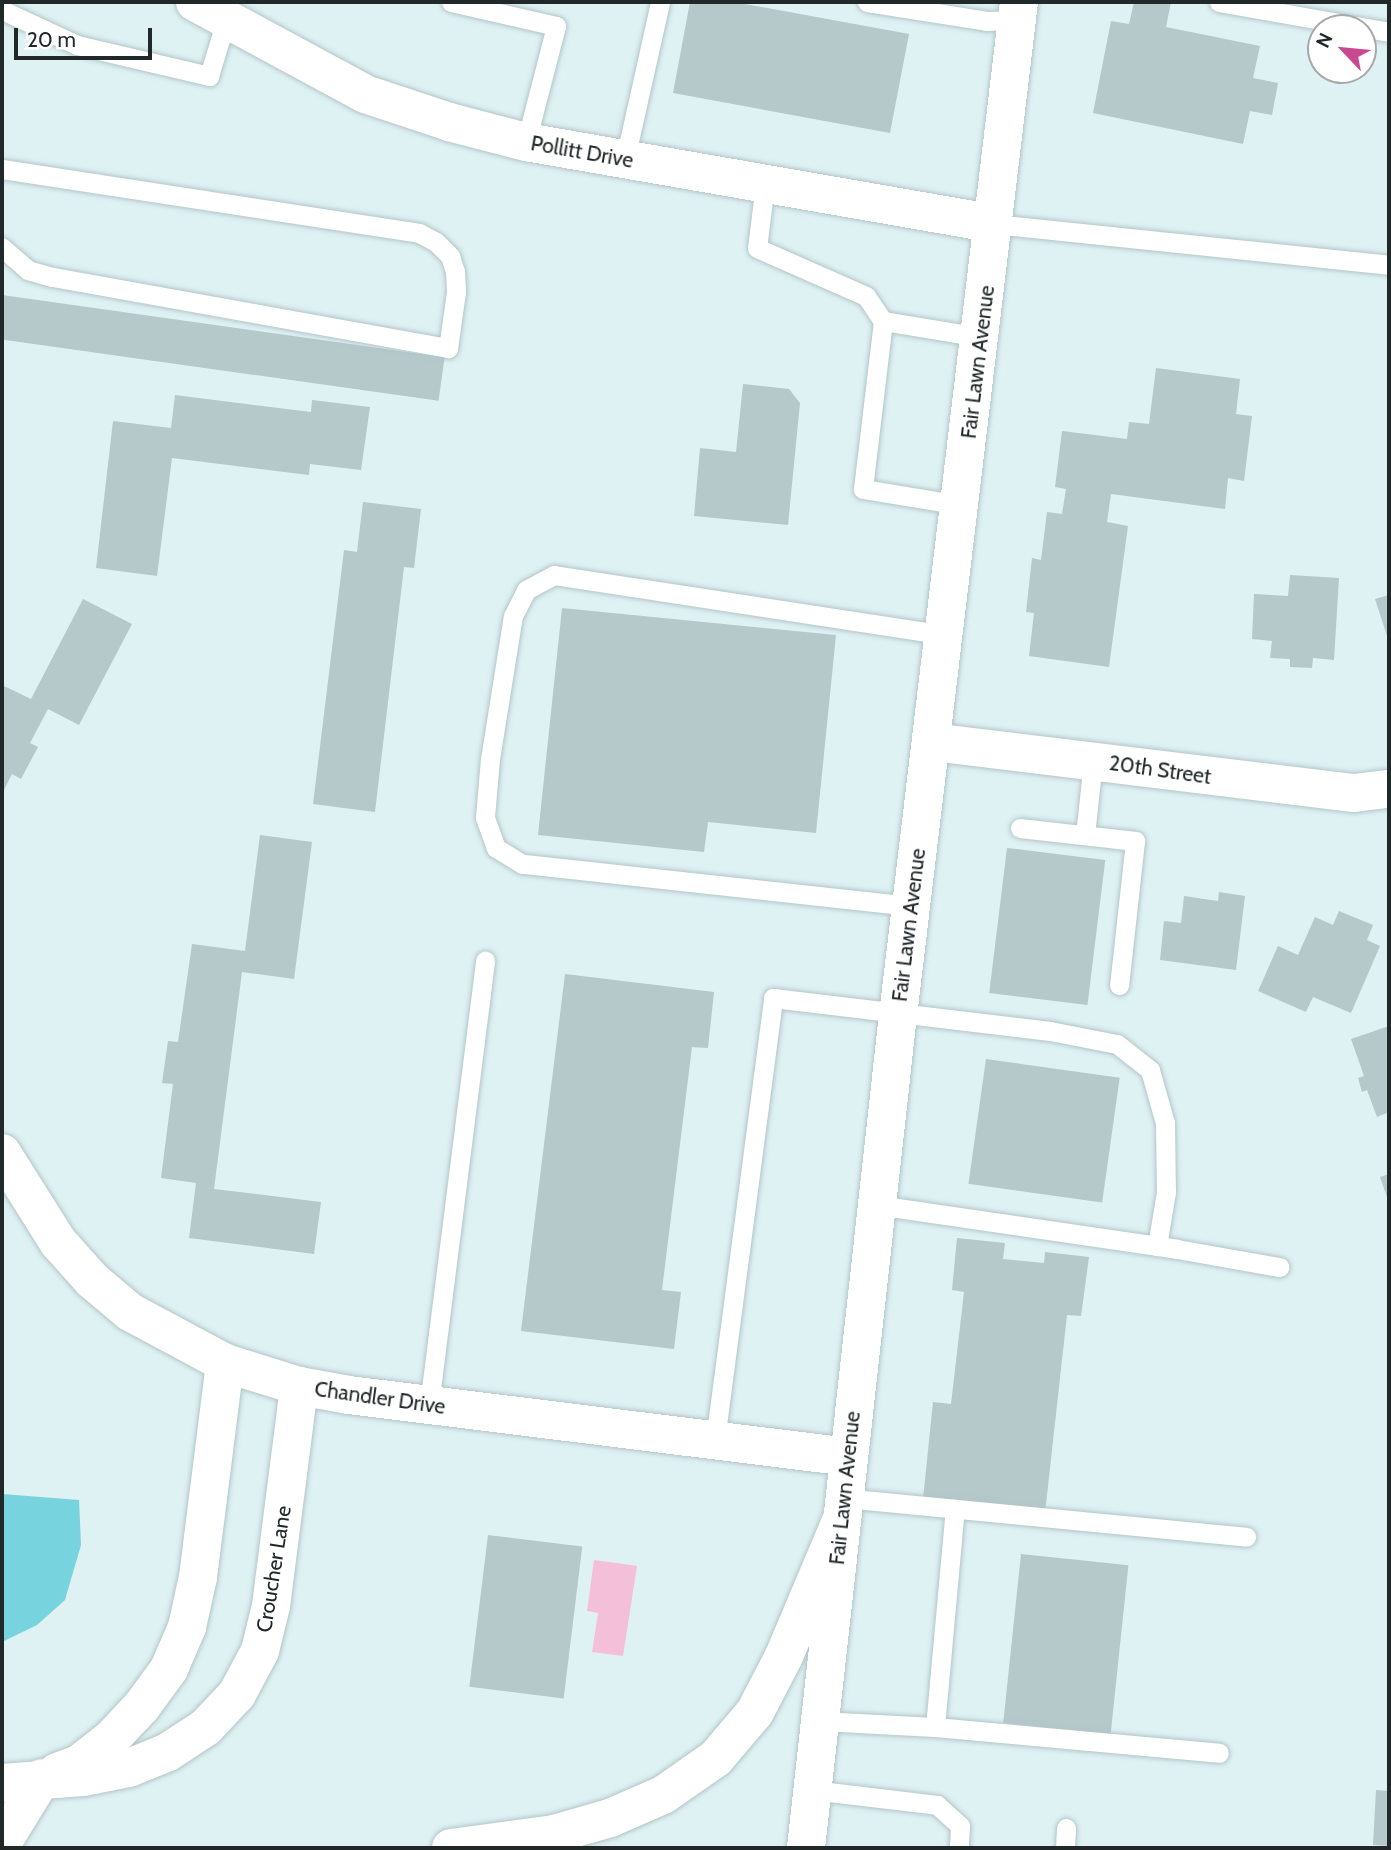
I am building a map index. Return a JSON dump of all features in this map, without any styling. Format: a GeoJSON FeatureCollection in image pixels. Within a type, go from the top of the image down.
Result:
{"type":"FeatureCollection","features":[{"type":"Feature","properties":{"kind":"main road","name":"Pollitt Drive"},"geometry":{"type":"LineString","coordinates":[[210,11],[374,98],[449,122],[526,142],[994,224]]}},
{"type":"Feature","properties":{"kind":"main road","name":"Fair Lawn Avenue"},"geometry":{"type":"LineString","coordinates":[[806,1848],[898,1015],[1018,11]]}},
{"type":"Feature","properties":{"kind":"main road","name":"20th Street"},"geometry":{"type":"LineString","coordinates":[[932,741],[1354,793],[1389,789]]}},
{"type":"Feature","properties":{"kind":"main road","name":"Chandler Drive"},"geometry":{"type":"LineString","coordinates":[[2,1153],[58,1242],[92,1280],[130,1312],[225,1363],[299,1386],[429,1405],[849,1457]]}},
{"type":"Feature","properties":{"kind":"main road","name":"Croucher Lane"},"geometry":{"type":"LineString","coordinates":[[42,1778],[79,1763],[111,1739],[142,1706],[169,1669],[187,1627],[198,1577],[225,1363]]}},
{"type":"Feature","properties":{"kind":"main road","name":"Croucher Lane"},"geometry":{"type":"LineString","coordinates":[[2,1783],[83,1777],[129,1768],[168,1752],[206,1727],[237,1694],[260,1651],[271,1606],[299,1386]]}},
{"type":"Feature","properties":{"kind":"main road"},"geometry":{"type":"LineString","coordinates":[[451,1848],[554,1834],[610,1818],[663,1795],[716,1758],[755,1712],[784,1656],[843,1509]]}},
{"type":"Feature","properties":{"kind":"main road"},"geometry":{"type":"LineString","coordinates":[[2,1843],[42,1778]]}},
{"type":"Feature","properties":{"kind":"lane"},"geometry":{"type":"LineString","coordinates":[[450,2],[556,26],[526,142]]}},
{"type":"Feature","properties":{"kind":"lane"},"geometry":{"type":"LineString","coordinates":[[625,159],[660,2]]}},
{"type":"Feature","properties":{"kind":"lane"},"geometry":{"type":"LineString","coordinates":[[867,2],[987,21],[1018,11]]}},
{"type":"Feature","properties":{"kind":"lane"},"geometry":{"type":"LineString","coordinates":[[1219,2],[1389,32]]}},
{"type":"Feature","properties":{"kind":"lane"},"geometry":{"type":"LineString","coordinates":[[2,10],[76,45],[209,76],[210,11]]}},
{"type":"Feature","properties":{"kind":"lane"},"geometry":{"type":"LineString","coordinates":[[2,169],[419,233],[436,242],[450,256],[455,271],[456,292],[448,348],[52,277],[28,270],[2,247]]}},
{"type":"Feature","properties":{"kind":"lane"},"geometry":{"type":"LineString","coordinates":[[765,184],[757,248],[866,296],[883,321],[863,489],[961,505]]}},
{"type":"Feature","properties":{"kind":"lane"},"geometry":{"type":"LineString","coordinates":[[994,224],[1389,265]]}},
{"type":"Feature","properties":{"kind":"lane"},"geometry":{"type":"LineString","coordinates":[[883,321],[981,337]]}},
{"type":"Feature","properties":{"kind":"lane"},"geometry":{"type":"LineString","coordinates":[[911,906],[522,864],[496,848],[485,817],[489,759],[513,616],[526,590],[554,575],[945,635]]}},
{"type":"Feature","properties":{"kind":"lane"},"geometry":{"type":"LineString","coordinates":[[1085,835],[1093,761]]}},
{"type":"Feature","properties":{"kind":"lane"},"geometry":{"type":"LineString","coordinates":[[1020,828],[1135,841],[1119,985]]}},
{"type":"Feature","properties":{"kind":"lane"},"geometry":{"type":"LineString","coordinates":[[429,1405],[485,961]]}},
{"type":"Feature","properties":{"kind":"lane"},"geometry":{"type":"LineString","coordinates":[[715,1440],[773,998],[1050,1031],[1117,1044],[1150,1070],[1165,1123],[1166,1192],[1157,1246]]}},
{"type":"Feature","properties":{"kind":"lane"},"geometry":{"type":"LineString","coordinates":[[877,1205],[1157,1246],[1279,1267]]}},
{"type":"Feature","properties":{"kind":"lane"},"geometry":{"type":"LineString","coordinates":[[843,1509],[955,1509],[1246,1537]]}},
{"type":"Feature","properties":{"kind":"lane"},"geometry":{"type":"LineString","coordinates":[[935,1727],[955,1509]]}},
{"type":"Feature","properties":{"kind":"lane"},"geometry":{"type":"LineString","coordinates":[[820,1721],[935,1727],[1219,1753]]}},
{"type":"Feature","properties":{"kind":"lane"},"geometry":{"type":"LineString","coordinates":[[812,1790],[937,1805],[960,1826],[959,1848]]}},
{"type":"Feature","properties":{"kind":"lane"},"geometry":{"type":"LineString","coordinates":[[1065,1848],[1066,1828]]}},
{"type":"Feature","properties":{"kind":"shaded area"},"geometry":{"type":"Polygon","coordinates":[[[594,1560],[637,1566],[623,1656],[592,1652],[598,1613],[587,1611],[594,1560]]]}},
{"type":"Feature","properties":{"kind":"water"},"geometry":{"type":"Polygon","coordinates":[[[2,1494],[79,1500],[81,1545],[65,1600],[37,1625],[2,1642],[2,1494]]]}},
{"type":"Feature","properties":{"kind":"building"},"geometry":{"type":"Polygon","coordinates":[[[690,2],[734,2],[909,34],[890,133],[673,93],[690,2]]]}},
{"type":"Feature","properties":{"kind":"building"},"geometry":{"type":"Polygon","coordinates":[[[1134,2],[1171,2],[1166,27],[1260,46],[1253,78],[1278,83],[1272,115],[1250,111],[1243,144],[1093,113],[1111,21],[1129,24],[1134,2]]]}},
{"type":"Feature","properties":{"kind":"building"},"geometry":{"type":"Polygon","coordinates":[[[2,295],[445,357],[439,401],[2,339],[2,295]]]}},
{"type":"Feature","properties":{"kind":"building"},"geometry":{"type":"Polygon","coordinates":[[[1156,368],[1240,379],[1236,414],[1252,416],[1244,481],[1228,478],[1225,509],[1111,494],[1107,522],[1128,526],[1109,667],[1029,656],[1034,613],[1026,612],[1032,558],[1041,560],[1047,512],[1062,514],[1066,489],[1055,487],[1062,431],[1127,439],[1129,422],[1149,424],[1156,368]]]}},
{"type":"Feature","properties":{"kind":"building"},"geometry":{"type":"Polygon","coordinates":[[[743,384],[789,389],[800,403],[788,525],[694,516],[700,448],[736,452],[743,384]]]}},
{"type":"Feature","properties":{"kind":"building"},"geometry":{"type":"Polygon","coordinates":[[[175,395],[311,412],[312,400],[370,407],[361,470],[310,464],[309,475],[172,458],[157,576],[96,568],[113,421],[171,428],[175,395]]]}},
{"type":"Feature","properties":{"kind":"building"},"geometry":{"type":"Polygon","coordinates":[[[363,502],[421,509],[414,568],[404,567],[375,812],[313,804],[344,550],[357,552],[363,502]]]}},
{"type":"Feature","properties":{"kind":"building"},"geometry":{"type":"Polygon","coordinates":[[[1290,575],[1339,578],[1334,660],[1313,658],[1312,668],[1290,667],[1290,659],[1270,658],[1272,641],[1252,639],[1254,594],[1288,596],[1290,575]]]}},
{"type":"Feature","properties":{"kind":"building"},"geometry":{"type":"Polygon","coordinates":[[[1389,595],[1389,642],[1375,599],[1389,595]]]}},
{"type":"Feature","properties":{"kind":"building"},"geometry":{"type":"Polygon","coordinates":[[[83,599],[132,624],[79,725],[48,709],[30,743],[38,747],[21,779],[12,774],[2,794],[2,685],[31,699],[83,599]]]}},
{"type":"Feature","properties":{"kind":"building"},"geometry":{"type":"Polygon","coordinates":[[[562,608],[836,635],[816,833],[708,822],[704,852],[538,835],[562,608]]]}},
{"type":"Feature","properties":{"kind":"building"},"geometry":{"type":"Polygon","coordinates":[[[260,835],[312,842],[294,979],[242,972],[214,1189],[321,1202],[314,1254],[189,1238],[196,1183],[161,1178],[173,1084],[162,1083],[168,1041],[178,1042],[192,944],[245,951],[260,835]]]}},
{"type":"Feature","properties":{"kind":"building"},"geometry":{"type":"Polygon","coordinates":[[[1007,848],[1105,860],[1087,1005],[989,993],[1007,848]]]}},
{"type":"Feature","properties":{"kind":"building"},"geometry":{"type":"Polygon","coordinates":[[[1219,892],[1245,896],[1236,970],[1160,960],[1164,921],[1181,923],[1184,896],[1218,901],[1219,892]]]}},
{"type":"Feature","properties":{"kind":"building"},"geometry":{"type":"Polygon","coordinates":[[[1339,911],[1373,925],[1367,940],[1380,946],[1351,1013],[1313,997],[1306,1012],[1258,991],[1278,946],[1298,955],[1315,917],[1333,925],[1339,911]]]}},
{"type":"Feature","properties":{"kind":"building"},"geometry":{"type":"Polygon","coordinates":[[[565,974],[714,992],[708,1048],[692,1047],[662,1290],[681,1292],[674,1349],[521,1331],[565,974]]]}},
{"type":"Feature","properties":{"kind":"building"},"geometry":{"type":"Polygon","coordinates":[[[1389,1026],[1389,1112],[1377,1117],[1367,1090],[1362,1092],[1358,1078],[1364,1076],[1351,1039],[1389,1026]]]}},
{"type":"Feature","properties":{"kind":"building"},"geometry":{"type":"Polygon","coordinates":[[[986,1059],[1120,1078],[1102,1203],[968,1184],[986,1059]]]}},
{"type":"Feature","properties":{"kind":"building"},"geometry":{"type":"Polygon","coordinates":[[[1389,1174],[1389,1203],[1380,1177],[1389,1174]]]}},
{"type":"Feature","properties":{"kind":"building"},"geometry":{"type":"Polygon","coordinates":[[[957,1238],[1005,1243],[1003,1259],[1044,1263],[1045,1252],[1089,1257],[1081,1316],[1067,1315],[1045,1513],[923,1499],[933,1402],[951,1404],[964,1292],[952,1290],[957,1238]]]}},
{"type":"Feature","properties":{"kind":"building"},"geometry":{"type":"Polygon","coordinates":[[[488,1535],[582,1547],[564,1698],[469,1687],[488,1535]]]}},
{"type":"Feature","properties":{"kind":"building"},"geometry":{"type":"Polygon","coordinates":[[[1021,1554],[1128,1565],[1111,1734],[1003,1723],[1021,1554]]]}},
{"type":"Feature","properties":{"kind":"building"},"geometry":{"type":"Polygon","coordinates":[[[1376,1790],[1389,1791],[1389,1846],[1373,1845],[1376,1790]]]}}]}
